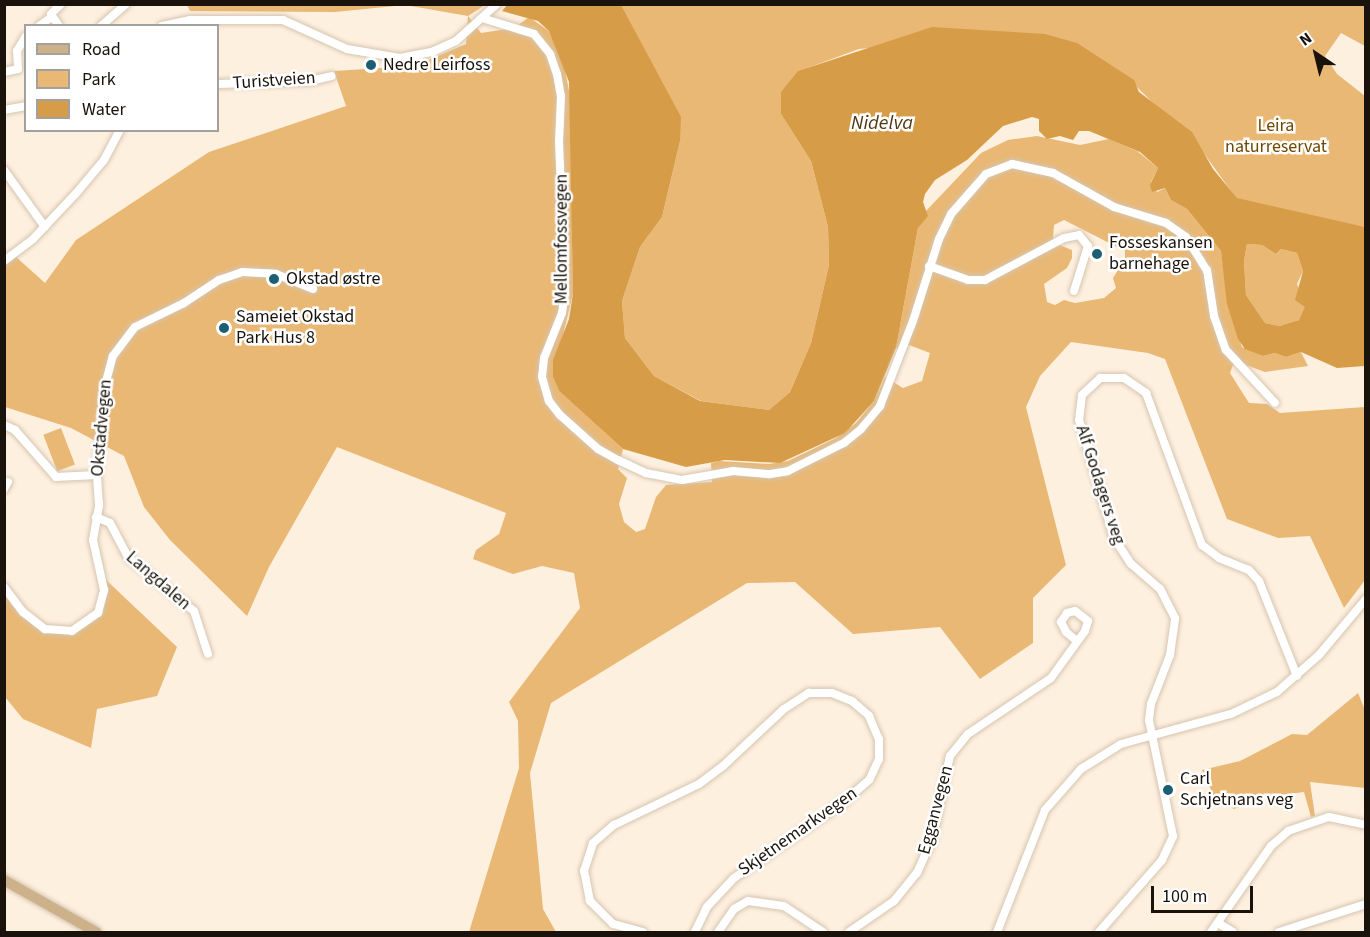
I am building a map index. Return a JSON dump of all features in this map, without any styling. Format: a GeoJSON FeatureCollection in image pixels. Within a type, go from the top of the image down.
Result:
{"type":"FeatureCollection","features":[{"type":"Feature","properties":{"kind":"main road"},"geometry":{"type":"LineString","coordinates":[[4,880],[96,933]]}},
{"type":"Feature","properties":{"kind":"street"},"geometry":{"type":"LineString","coordinates":[[42,24],[52,17],[53,11],[61,4]]}},
{"type":"Feature","properties":{"kind":"street"},"geometry":{"type":"LineString","coordinates":[[103,24],[126,4]]}},
{"type":"Feature","properties":{"kind":"street"},"geometry":{"type":"LineString","coordinates":[[171,24],[190,20],[283,20],[347,49],[400,58],[446,46],[485,19],[496,5]]}},
{"type":"Feature","properties":{"kind":"street"},"geometry":{"type":"LineString","coordinates":[[52,17],[57,24]]}},
{"type":"Feature","properties":{"kind":"street","name":"Mellomfossvegen"},"geometry":{"type":"LineString","coordinates":[[485,19],[534,34],[550,54],[557,74],[561,96],[559,141],[565,292],[542,377],[549,401],[560,415],[584,438],[618,460],[645,473],[682,480],[733,471],[770,474],[788,471],[843,443],[861,429],[880,406],[929,266],[951,214],[986,174],[1012,164],[1053,173],[1114,207],[1166,224],[1186,237],[1207,270],[1214,316],[1226,350],[1275,403]]}},
{"type":"Feature","properties":{"kind":"street"},"geometry":{"type":"LineString","coordinates":[[4,72],[22,67],[17,51],[24,39]]}},
{"type":"Feature","properties":{"kind":"street","name":"Turistveien"},"geometry":{"type":"LineString","coordinates":[[219,84],[309,81],[331,76]]}},
{"type":"Feature","properties":{"kind":"street"},"geometry":{"type":"LineString","coordinates":[[4,110],[24,106]]}},
{"type":"Feature","properties":{"kind":"street"},"geometry":{"type":"LineString","coordinates":[[4,261],[45,226],[104,160],[119,132]]}},
{"type":"Feature","properties":{"kind":"street"},"geometry":{"type":"LineString","coordinates":[[4,170],[45,226]]}},
{"type":"Feature","properties":{"kind":"street"},"geometry":{"type":"LineString","coordinates":[[929,266],[968,280],[985,280],[1064,238],[1079,235],[1088,246],[1074,291]]}},
{"type":"Feature","properties":{"kind":"street","name":"Okstadvegen"},"geometry":{"type":"LineString","coordinates":[[4,587],[23,612],[45,629],[72,630],[85,625],[98,613],[104,590],[93,540],[107,372],[112,356],[135,327],[184,303],[219,279],[242,272],[276,274],[312,289]]}},
{"type":"Feature","properties":{"kind":"street","name":"Alf Godagers veg"},"geometry":{"type":"LineString","coordinates":[[1099,933],[1162,860],[1173,836],[1152,734],[1151,704],[1170,655],[1175,618],[1160,589],[1131,564],[1114,538],[1079,420],[1082,395],[1100,378],[1124,378],[1146,393],[1203,545],[1219,558],[1249,570],[1259,581],[1297,676]]}},
{"type":"Feature","properties":{"kind":"street"},"geometry":{"type":"LineString","coordinates":[[4,425],[15,430],[56,477],[97,475]]}},
{"type":"Feature","properties":{"kind":"street","name":"Langdalen"},"geometry":{"type":"LineString","coordinates":[[96,517],[110,524],[128,557],[194,611],[208,654]]}},
{"type":"Feature","properties":{"kind":"street"},"geometry":{"type":"LineString","coordinates":[[997,933],[1014,896],[1034,832],[1061,787],[1101,754],[1152,734],[1249,707],[1297,676],[1365,599]]}},
{"type":"Feature","properties":{"kind":"street","name":"Egganvegen"},"geometry":{"type":"LineString","coordinates":[[849,933],[894,901],[917,873],[932,839],[950,756],[956,748],[968,734],[1051,678],[1077,641]]}},
{"type":"Feature","properties":{"kind":"street","name":"Skjetnemarkvegen"},"geometry":{"type":"LineString","coordinates":[[643,933],[613,924],[590,901],[584,871],[592,843],[614,825],[699,784],[723,766],[784,709],[809,693],[832,693],[852,700],[869,716],[879,739],[879,759],[869,780],[841,804],[734,878],[707,907],[695,933]]}},
{"type":"Feature","properties":{"kind":"street"},"geometry":{"type":"LineString","coordinates":[[1211,933],[1271,846],[1288,831],[1329,818],[1365,825]]}},
{"type":"Feature","properties":{"kind":"street"},"geometry":{"type":"LineString","coordinates":[[718,933],[734,909],[748,901],[784,906],[823,933]]}},
{"type":"Feature","properties":{"kind":"street"},"geometry":{"type":"LineString","coordinates":[[1279,933],[1365,904]]}},
{"type":"Feature","properties":{"kind":"street"},"geometry":{"type":"LineString","coordinates":[[1218,923],[1233,933]]}},
{"type":"Feature","properties":{"kind":"green space"},"geometry":{"type":"Polygon","coordinates":[[[187,5],[405,5],[335,12],[190,11],[187,5]]]}},
{"type":"Feature","properties":{"kind":"green space"},"geometry":{"type":"Polygon","coordinates":[[[405,5],[485,5],[468,16],[405,5]]]}},
{"type":"Feature","properties":{"kind":"green space","name":"Leira naturreservat"},"geometry":{"type":"Polygon","coordinates":[[[621,5],[1365,5],[1365,46],[1341,33],[1325,56],[1337,74],[1365,96],[1365,227],[1239,202],[1185,127],[1160,110],[1136,86],[1049,39],[1020,33],[859,49],[799,71],[781,114],[811,161],[828,227],[829,265],[811,343],[790,392],[769,410],[701,401],[654,376],[625,338],[622,301],[640,247],[662,217],[680,141],[621,5]]]}},
{"type":"Feature","properties":{"kind":"green space"},"geometry":{"type":"Polygon","coordinates":[[[468,16],[481,33],[514,28],[529,17],[549,31],[563,60],[571,101],[573,293],[553,377],[559,391],[623,449],[618,469],[627,478],[619,504],[624,522],[636,532],[645,529],[656,497],[666,485],[712,482],[711,463],[719,461],[769,464],[788,461],[836,438],[856,423],[874,401],[885,377],[903,388],[922,381],[930,353],[909,345],[896,348],[918,228],[926,211],[981,153],[1008,140],[1037,136],[1080,145],[1109,139],[1137,151],[1158,168],[1151,182],[1157,192],[1165,188],[1171,200],[1187,209],[1221,251],[1229,308],[1242,347],[1263,356],[1275,353],[1286,357],[1301,352],[1308,366],[1265,372],[1237,362],[1233,365],[1230,373],[1249,403],[1267,404],[1280,413],[1365,407],[1365,580],[1344,608],[1310,536],[1278,538],[1227,519],[1165,359],[1148,353],[1071,342],[1040,376],[1026,407],[1066,565],[1033,598],[1033,643],[980,679],[940,627],[853,634],[795,582],[747,583],[551,703],[530,773],[543,909],[556,932],[469,932],[519,768],[518,721],[509,702],[580,608],[574,573],[542,566],[513,574],[473,559],[476,550],[499,534],[506,513],[337,447],[269,567],[247,616],[170,540],[144,507],[124,456],[71,428],[5,407],[5,259],[15,256],[45,283],[76,240],[209,152],[346,106],[334,71],[397,67],[428,60],[466,44],[468,16]],[[1064,220],[1054,225],[1053,237],[1057,244],[1072,250],[1072,258],[1067,268],[1044,284],[1047,302],[1055,305],[1064,300],[1075,303],[1104,298],[1116,288],[1113,278],[1125,259],[1125,251],[1064,220]]]}},
{"type":"Feature","properties":{"kind":"green space"},"geometry":{"type":"Polygon","coordinates":[[[1247,244],[1262,245],[1276,254],[1281,249],[1297,253],[1303,271],[1297,284],[1306,307],[1299,320],[1279,326],[1265,323],[1246,295],[1244,261],[1247,244]]]}},
{"type":"Feature","properties":{"kind":"green space"},"geometry":{"type":"Polygon","coordinates":[[[61,428],[75,464],[57,471],[43,435],[61,428]]]}},
{"type":"Feature","properties":{"kind":"green space"},"geometry":{"type":"Polygon","coordinates":[[[104,578],[177,647],[157,696],[97,709],[91,748],[23,719],[5,697],[4,591],[42,630],[66,633],[97,610],[104,578]]]}},
{"type":"Feature","properties":{"kind":"green space"},"geometry":{"type":"Polygon","coordinates":[[[1358,693],[1365,710],[1365,788],[1310,782],[1315,816],[1311,817],[1304,792],[1266,797],[1234,809],[1215,799],[1202,770],[1240,761],[1292,734],[1307,735],[1358,693]]]}},
{"type":"Feature","properties":{"kind":"water","name":"Nidelva"},"geometry":{"type":"Polygon","coordinates":[[[507,5],[621,5],[681,117],[680,141],[662,217],[640,247],[622,301],[625,338],[654,376],[700,401],[769,410],[790,392],[811,343],[829,265],[828,227],[811,161],[781,114],[781,92],[798,71],[932,27],[1045,34],[1077,43],[1134,80],[1139,92],[1192,132],[1213,169],[1237,198],[1365,227],[1365,366],[1337,368],[1301,352],[1286,357],[1275,353],[1263,356],[1245,349],[1238,339],[1227,304],[1221,251],[1187,209],[1171,200],[1165,188],[1152,192],[1150,185],[1158,168],[1140,152],[1089,131],[1079,131],[1073,140],[1060,136],[1047,139],[1039,131],[1039,119],[1032,117],[1003,126],[967,160],[935,180],[925,194],[923,202],[928,216],[918,228],[896,348],[874,401],[845,433],[780,463],[725,460],[686,467],[623,449],[559,391],[553,377],[553,360],[569,319],[573,293],[569,82],[549,31],[538,21],[502,11],[507,5]],[[1247,244],[1244,261],[1246,295],[1265,323],[1279,326],[1299,320],[1305,307],[1295,300],[1303,271],[1297,253],[1281,249],[1276,254],[1262,245],[1247,244]]]}},
{"type":"Feature","properties":{"kind":"place","name":"Nedre Leirfoss"},"geometry":{"type":"Point","coordinates":[371,65]}},
{"type":"Feature","properties":{"kind":"place","name":"Fosseskansen barnehage"},"geometry":{"type":"Point","coordinates":[1097,254]}},
{"type":"Feature","properties":{"kind":"place","name":"Okstad østre"},"geometry":{"type":"Point","coordinates":[274,279]}},
{"type":"Feature","properties":{"kind":"place","name":"Sameiet Okstad Park Hus 8"},"geometry":{"type":"Point","coordinates":[224,328]}},
{"type":"Feature","properties":{"kind":"place","name":"Carl Schjetnans veg"},"geometry":{"type":"Point","coordinates":[1168,790]}}]}
